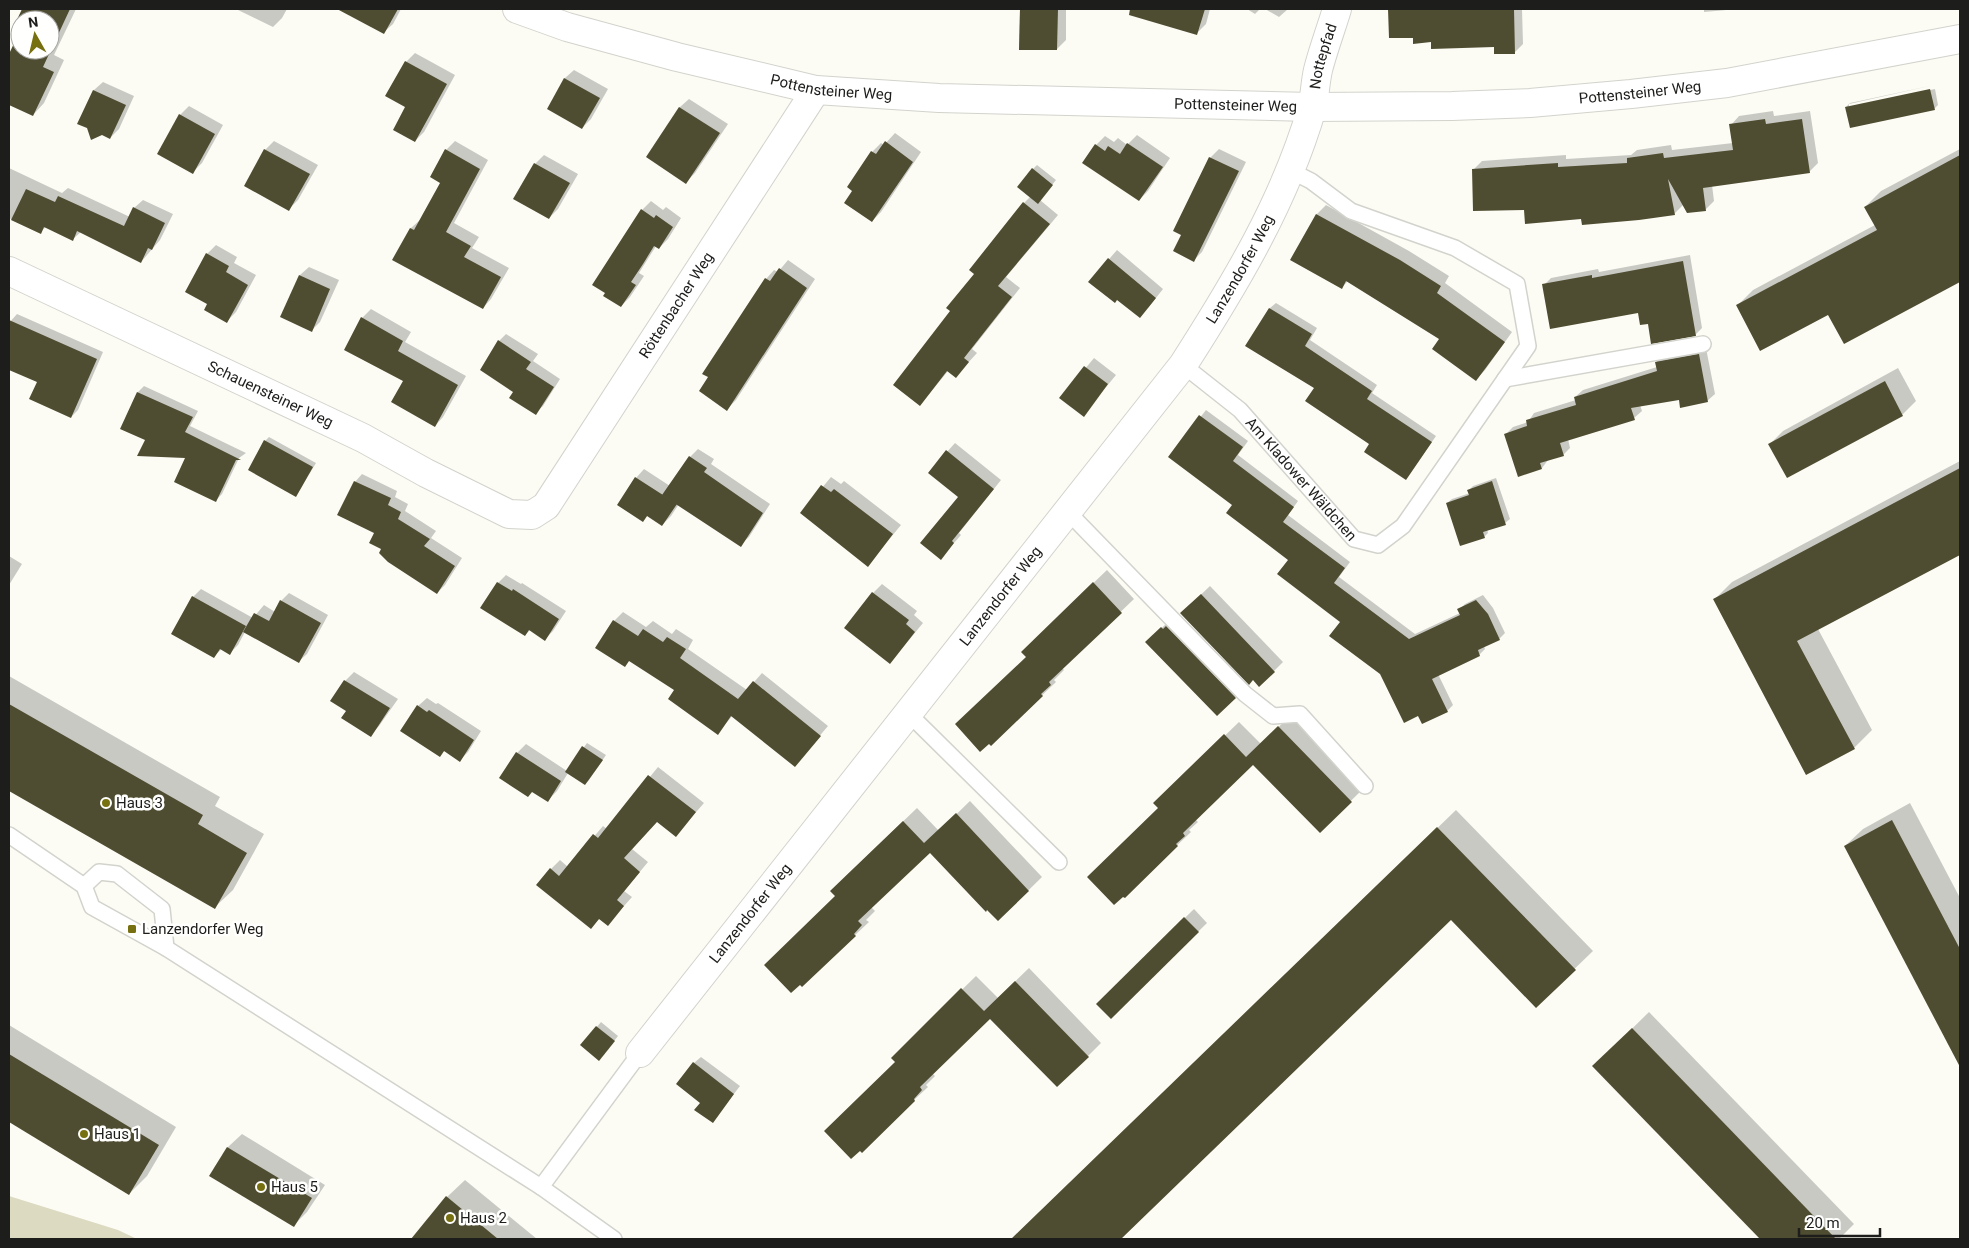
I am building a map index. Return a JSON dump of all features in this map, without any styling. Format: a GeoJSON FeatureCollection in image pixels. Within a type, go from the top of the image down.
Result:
{"type":"FeatureCollection","features":[{"type":"Feature","properties":{"kind":"street","name":"Pottensteiner Weg"},"geometry":{"type":"LineString","coordinates":[[518,9],[567,27],[816,90],[939,98],[1312,107],[1530,103],[1631,94],[1727,83],[1960,39]]}},
{"type":"Feature","properties":{"kind":"street","name":"Nottepfad"},"geometry":{"type":"LineString","coordinates":[[1312,107],[1318,69],[1337,9]]}},
{"type":"Feature","properties":{"kind":"street","name":"Röttenbacher Weg"},"geometry":{"type":"LineString","coordinates":[[532,515],[546,506],[816,90]]}},
{"type":"Feature","properties":{"kind":"street","name":"Lanzendorfer Weg"},"geometry":{"type":"LineString","coordinates":[[640,1053],[1183,365],[1234,285],[1270,216],[1312,107]]}},
{"type":"Feature","properties":{"kind":"street","name":"Schauensteiner Weg"},"geometry":{"type":"LineString","coordinates":[[9,271],[362,438],[426,473],[509,514],[532,515]]}},
{"type":"Feature","properties":{"kind":"lane","name":"Am Kladower Wäldchen"},"geometry":{"type":"LineString","coordinates":[[1183,365],[1240,410],[1354,539],[1378,545],[1403,526],[1528,346],[1517,284],[1455,248],[1351,210],[1311,181],[1289,170]]}},
{"type":"Feature","properties":{"kind":"lane"},"geometry":{"type":"LineString","coordinates":[[1505,379],[1703,344]]}},
{"type":"Feature","properties":{"kind":"lane"},"geometry":{"type":"LineString","coordinates":[[1068,512],[1245,694],[1273,716],[1300,714],[1365,786]]}},
{"type":"Feature","properties":{"kind":"lane"},"geometry":{"type":"LineString","coordinates":[[909,714],[1059,862]]}},
{"type":"Feature","properties":{"kind":"lane"},"geometry":{"type":"LineString","coordinates":[[9,835],[84,886],[92,907],[166,948],[541,1187],[614,1239]]}},
{"type":"Feature","properties":{"kind":"lane"},"geometry":{"type":"LineString","coordinates":[[84,886],[99,872],[116,874],[162,909],[166,948]]}},
{"type":"Feature","properties":{"kind":"lane"},"geometry":{"type":"LineString","coordinates":[[541,1187],[640,1053]]}},
{"type":"Feature","properties":{"kind":"shaded area"},"geometry":{"type":"Polygon","coordinates":[[[9,1196],[118,1230],[137,1239],[9,1239],[9,1196]]]}},
{"type":"Feature","properties":{"kind":"building"},"geometry":{"type":"Polygon","coordinates":[[[22,9],[70,9],[60,30],[60,10],[22,10],[22,9]]]}},
{"type":"Feature","properties":{"kind":"building"},"geometry":{"type":"Polygon","coordinates":[[[337,9],[398,9],[384,34],[337,9]]]}},
{"type":"Feature","properties":{"kind":"building"},"geometry":{"type":"Polygon","coordinates":[[[1020,9],[1058,9],[1057,50],[1019,50],[1020,9]]]}},
{"type":"Feature","properties":{"kind":"building"},"geometry":{"type":"Polygon","coordinates":[[[1130,9],[1205,9],[1197,35],[1129,15],[1130,9]]]}},
{"type":"Feature","properties":{"kind":"building"},"geometry":{"type":"Polygon","coordinates":[[[1388,9],[1514,9],[1515,54],[1494,54],[1494,47],[1431,49],[1431,42],[1413,44],[1413,38],[1389,38],[1388,9]]]}},
{"type":"Feature","properties":{"kind":"building"},"geometry":{"type":"Polygon","coordinates":[[[10,52],[10,60],[46,60],[43,67],[54,72],[33,116],[9,105],[10,52]]]}},
{"type":"Feature","properties":{"kind":"building"},"geometry":{"type":"Polygon","coordinates":[[[405,61],[447,84],[415,142],[393,130],[405,107],[385,96],[405,61]]]}},
{"type":"Feature","properties":{"kind":"building"},"geometry":{"type":"Polygon","coordinates":[[[564,78],[600,98],[582,129],[547,109],[564,78]]]}},
{"type":"Feature","properties":{"kind":"building"},"geometry":{"type":"Polygon","coordinates":[[[1930,89],[1935,110],[1850,128],[1845,107],[1930,89]]]}},
{"type":"Feature","properties":{"kind":"building"},"geometry":{"type":"Polygon","coordinates":[[[93,90],[126,105],[110,139],[102,135],[91,140],[87,128],[77,124],[93,90]]]}},
{"type":"Feature","properties":{"kind":"building"},"geometry":{"type":"Polygon","coordinates":[[[679,107],[720,133],[686,184],[646,157],[679,107]]]}},
{"type":"Feature","properties":{"kind":"building"},"geometry":{"type":"Polygon","coordinates":[[[179,114],[215,134],[193,174],[157,154],[179,114]]]}},
{"type":"Feature","properties":{"kind":"building"},"geometry":{"type":"Polygon","coordinates":[[[1765,119],[1766,124],[1802,119],[1810,173],[1703,188],[1706,211],[1687,213],[1668,179],[1675,215],[1639,220],[1582,225],[1581,219],[1525,224],[1524,210],[1473,211],[1472,169],[1558,163],[1558,167],[1627,163],[1627,158],[1663,153],[1664,158],[1733,150],[1729,124],[1765,119]]]}},
{"type":"Feature","properties":{"kind":"building"},"geometry":{"type":"Polygon","coordinates":[[[885,141],[913,162],[872,222],[844,203],[852,191],[847,187],[871,151],[876,154],[885,141]]]}},
{"type":"Feature","properties":{"kind":"building"},"geometry":{"type":"Polygon","coordinates":[[[1127,143],[1163,167],[1139,201],[1082,163],[1095,144],[1105,151],[1108,146],[1120,154],[1127,143]]]}},
{"type":"Feature","properties":{"kind":"building"},"geometry":{"type":"Polygon","coordinates":[[[264,149],[310,174],[289,211],[244,186],[264,149]]]}},
{"type":"Feature","properties":{"kind":"building"},"geometry":{"type":"Polygon","coordinates":[[[445,149],[480,169],[446,232],[471,246],[464,257],[501,277],[483,309],[392,260],[410,228],[414,230],[440,183],[430,177],[445,149]]]}},
{"type":"Feature","properties":{"kind":"building"},"geometry":{"type":"Polygon","coordinates":[[[1960,155],[1960,282],[1844,344],[1828,315],[1760,351],[1736,305],[1877,230],[1864,207],[1960,155]]]}},
{"type":"Feature","properties":{"kind":"building"},"geometry":{"type":"Polygon","coordinates":[[[1209,157],[1239,171],[1194,262],[1173,251],[1181,235],[1173,231],[1209,157]]]}},
{"type":"Feature","properties":{"kind":"building"},"geometry":{"type":"Polygon","coordinates":[[[534,163],[570,183],[549,219],[513,199],[534,163]]]}},
{"type":"Feature","properties":{"kind":"building"},"geometry":{"type":"Polygon","coordinates":[[[1032,168],[1053,185],[1038,204],[1017,187],[1032,168]]]}},
{"type":"Feature","properties":{"kind":"building"},"geometry":{"type":"Polygon","coordinates":[[[26,189],[55,202],[58,196],[124,226],[133,207],[165,223],[152,250],[148,248],[141,263],[77,231],[73,241],[44,227],[41,234],[11,220],[26,189]]]}},
{"type":"Feature","properties":{"kind":"building"},"geometry":{"type":"Polygon","coordinates":[[[1023,202],[1050,224],[998,286],[1012,297],[964,358],[969,362],[956,378],[947,371],[920,406],[893,385],[950,311],[946,308],[974,274],[969,270],[1023,202]]]}},
{"type":"Feature","properties":{"kind":"building"},"geometry":{"type":"Polygon","coordinates":[[[641,209],[654,218],[656,215],[673,227],[659,249],[654,246],[631,282],[636,285],[621,307],[603,296],[605,293],[592,285],[641,209]]]}},
{"type":"Feature","properties":{"kind":"building"},"geometry":{"type":"Polygon","coordinates":[[[1316,214],[1400,260],[1441,286],[1437,293],[1505,342],[1476,381],[1432,349],[1439,339],[1346,281],[1342,289],[1290,260],[1316,214]]]}},
{"type":"Feature","properties":{"kind":"building"},"geometry":{"type":"Polygon","coordinates":[[[206,253],[229,266],[226,272],[248,285],[227,323],[204,310],[207,304],[185,292],[206,253]]]}},
{"type":"Feature","properties":{"kind":"building"},"geometry":{"type":"Polygon","coordinates":[[[1108,258],[1156,298],[1140,318],[1117,300],[1115,303],[1088,282],[1108,258]]]}},
{"type":"Feature","properties":{"kind":"building"},"geometry":{"type":"Polygon","coordinates":[[[1683,261],[1696,336],[1651,344],[1648,324],[1640,325],[1638,313],[1550,329],[1542,284],[1592,275],[1592,278],[1683,261]]]}},
{"type":"Feature","properties":{"kind":"building"},"geometry":{"type":"Polygon","coordinates":[[[779,268],[807,288],[727,411],[699,391],[708,377],[702,374],[765,278],[770,281],[779,268]]]}},
{"type":"Feature","properties":{"kind":"building"},"geometry":{"type":"Polygon","coordinates":[[[299,275],[330,289],[312,332],[280,317],[299,275]]]}},
{"type":"Feature","properties":{"kind":"building"},"geometry":{"type":"Polygon","coordinates":[[[1269,308],[1312,334],[1305,346],[1372,391],[1367,399],[1432,442],[1406,480],[1364,452],[1369,444],[1305,401],[1314,388],[1245,346],[1269,308]]]}},
{"type":"Feature","properties":{"kind":"building"},"geometry":{"type":"Polygon","coordinates":[[[361,317],[403,341],[398,351],[458,385],[435,427],[391,402],[403,381],[344,350],[361,317]]]}},
{"type":"Feature","properties":{"kind":"building"},"geometry":{"type":"Polygon","coordinates":[[[9,320],[97,359],[71,418],[29,399],[37,382],[9,370],[9,320]]]}},
{"type":"Feature","properties":{"kind":"building"},"geometry":{"type":"Polygon","coordinates":[[[498,340],[531,362],[526,369],[554,387],[536,415],[509,398],[513,392],[480,370],[498,340]]]}},
{"type":"Feature","properties":{"kind":"building"},"geometry":{"type":"Polygon","coordinates":[[[1699,354],[1708,402],[1680,408],[1679,400],[1631,408],[1635,420],[1560,443],[1564,456],[1540,463],[1542,469],[1518,477],[1504,434],[1527,426],[1526,420],[1576,405],[1574,397],[1657,371],[1655,362],[1699,354]]]}},
{"type":"Feature","properties":{"kind":"building"},"geometry":{"type":"Polygon","coordinates":[[[1084,366],[1108,384],[1084,417],[1059,398],[1084,366]]]}},
{"type":"Feature","properties":{"kind":"building"},"geometry":{"type":"Polygon","coordinates":[[[1885,381],[1903,416],[1787,478],[1768,444],[1885,381]]]}},
{"type":"Feature","properties":{"kind":"building"},"geometry":{"type":"Polygon","coordinates":[[[137,392],[193,417],[185,432],[241,460],[236,460],[216,502],[174,482],[185,458],[137,456],[145,440],[120,429],[137,392]]]}},
{"type":"Feature","properties":{"kind":"building"},"geometry":{"type":"Polygon","coordinates":[[[1199,415],[1243,447],[1233,461],[1294,507],[1283,522],[1345,568],[1334,583],[1409,639],[1460,615],[1457,609],[1476,600],[1488,614],[1500,640],[1478,650],[1480,656],[1432,679],[1448,712],[1422,724],[1418,716],[1404,723],[1380,674],[1329,636],[1340,622],[1277,574],[1288,560],[1226,513],[1232,505],[1168,457],[1199,415]]]}},
{"type":"Feature","properties":{"kind":"building"},"geometry":{"type":"Polygon","coordinates":[[[264,440],[313,467],[296,497],[248,470],[264,440]]]}},
{"type":"Feature","properties":{"kind":"building"},"geometry":{"type":"Polygon","coordinates":[[[946,450],[994,489],[952,541],[954,543],[941,560],[920,543],[958,497],[928,473],[946,450]]]}},
{"type":"Feature","properties":{"kind":"building"},"geometry":{"type":"Polygon","coordinates":[[[689,456],[707,468],[704,472],[763,513],[741,547],[662,495],[689,456]]]}},
{"type":"Feature","properties":{"kind":"building"},"geometry":{"type":"Polygon","coordinates":[[[1960,468],[1960,555],[1797,641],[1855,749],[1806,775],[1713,599],[1960,468]]]}},
{"type":"Feature","properties":{"kind":"building"},"geometry":{"type":"Polygon","coordinates":[[[635,477],[677,504],[662,526],[647,516],[643,522],[617,505],[635,477]]]}},
{"type":"Feature","properties":{"kind":"building"},"geometry":{"type":"Polygon","coordinates":[[[354,481],[391,498],[388,505],[401,512],[398,519],[430,539],[424,546],[455,566],[437,594],[388,562],[379,553],[381,549],[369,543],[374,533],[337,515],[354,481]]]}},
{"type":"Feature","properties":{"kind":"building"},"geometry":{"type":"Polygon","coordinates":[[[1492,481],[1506,525],[1483,532],[1485,538],[1460,546],[1446,503],[1469,495],[1467,490],[1492,481]]]}},
{"type":"Feature","properties":{"kind":"building"},"geometry":{"type":"Polygon","coordinates":[[[821,485],[831,492],[834,489],[893,534],[868,567],[800,513],[821,485]]]}},
{"type":"Feature","properties":{"kind":"building"},"geometry":{"type":"Polygon","coordinates":[[[497,582],[512,591],[513,589],[559,619],[545,641],[529,630],[525,636],[480,608],[497,582]]]}},
{"type":"Feature","properties":{"kind":"building"},"geometry":{"type":"Polygon","coordinates":[[[1093,582],[1122,613],[1049,682],[1051,685],[1041,694],[1043,696],[991,746],[989,744],[980,752],[955,724],[1026,657],[1021,652],[1093,582]]]}},
{"type":"Feature","properties":{"kind":"building"},"geometry":{"type":"Polygon","coordinates":[[[872,592],[909,620],[906,624],[915,632],[890,664],[844,628],[872,592]]]}},
{"type":"Feature","properties":{"kind":"building"},"geometry":{"type":"Polygon","coordinates":[[[1201,594],[1275,672],[1259,687],[1253,680],[1249,685],[1180,613],[1201,594]]]}},
{"type":"Feature","properties":{"kind":"building"},"geometry":{"type":"Polygon","coordinates":[[[192,596],[246,626],[230,655],[220,649],[214,658],[171,634],[192,596]]]}},
{"type":"Feature","properties":{"kind":"building"},"geometry":{"type":"Polygon","coordinates":[[[280,600],[321,623],[299,663],[243,632],[254,613],[269,621],[280,600]]]}},
{"type":"Feature","properties":{"kind":"building"},"geometry":{"type":"Polygon","coordinates":[[[613,620],[638,636],[643,629],[663,642],[667,637],[686,649],[680,658],[738,699],[753,681],[821,736],[795,767],[731,716],[718,735],[668,699],[674,690],[629,661],[625,667],[595,648],[613,620]]]}},
{"type":"Feature","properties":{"kind":"building"},"geometry":{"type":"Polygon","coordinates":[[[1166,626],[1236,698],[1217,716],[1145,642],[1161,627],[1163,629],[1166,626]]]}},
{"type":"Feature","properties":{"kind":"building"},"geometry":{"type":"Polygon","coordinates":[[[344,680],[390,708],[371,737],[341,718],[346,711],[330,701],[344,680]]]}},
{"type":"Feature","properties":{"kind":"building","name":"Haus 3"},"geometry":{"type":"Polygon","coordinates":[[[9,704],[203,815],[198,824],[247,853],[215,909],[9,791],[9,704]]]}},
{"type":"Feature","properties":{"kind":"building"},"geometry":{"type":"Polygon","coordinates":[[[417,705],[427,712],[429,710],[474,740],[460,762],[444,751],[440,757],[400,731],[417,705]]]}},
{"type":"Feature","properties":{"kind":"building"},"geometry":{"type":"Polygon","coordinates":[[[1278,726],[1352,802],[1320,833],[1253,765],[1183,833],[1185,836],[1176,844],[1178,846],[1125,898],[1123,897],[1114,905],[1087,877],[1158,808],[1153,803],[1224,734],[1246,757],[1278,726]]]}},
{"type":"Feature","properties":{"kind":"building"},"geometry":{"type":"Polygon","coordinates":[[[582,746],[603,760],[585,785],[565,772],[582,746]]]}},
{"type":"Feature","properties":{"kind":"building"},"geometry":{"type":"Polygon","coordinates":[[[516,752],[561,781],[548,802],[532,792],[528,797],[499,778],[516,752]]]}},
{"type":"Feature","properties":{"kind":"building"},"geometry":{"type":"Polygon","coordinates":[[[648,775],[696,812],[676,837],[657,822],[624,858],[640,872],[617,900],[624,906],[608,926],[599,919],[591,929],[536,885],[550,868],[559,876],[593,834],[598,838],[648,775]]]}},
{"type":"Feature","properties":{"kind":"building"},"geometry":{"type":"Polygon","coordinates":[[[956,813],[1029,891],[998,921],[987,910],[986,912],[930,853],[858,921],[862,925],[854,934],[856,936],[802,987],[800,985],[791,993],[764,965],[835,896],[830,891],[903,821],[924,843],[956,813]]]}},
{"type":"Feature","properties":{"kind":"building"},"geometry":{"type":"Polygon","coordinates":[[[1892,820],[1960,949],[1960,1067],[1844,846],[1892,820]]]}},
{"type":"Feature","properties":{"kind":"building"},"geometry":{"type":"Polygon","coordinates":[[[1437,827],[1576,970],[1536,1008],[1451,920],[1121,1239],[1011,1239],[1437,827]]]}},
{"type":"Feature","properties":{"kind":"building"},"geometry":{"type":"Polygon","coordinates":[[[1184,917],[1199,932],[1111,1019],[1096,1004],[1184,917]]]}},
{"type":"Feature","properties":{"kind":"building"},"geometry":{"type":"Polygon","coordinates":[[[1015,981],[1089,1057],[1057,1087],[990,1019],[920,1087],[922,1090],[914,1099],[915,1101],[862,1153],[860,1151],[851,1159],[824,1131],[895,1062],[891,1058],[961,988],[984,1011],[1015,981]]]}},
{"type":"Feature","properties":{"kind":"building"},"geometry":{"type":"Polygon","coordinates":[[[596,1026],[615,1041],[599,1061],[580,1045],[596,1026]]]}},
{"type":"Feature","properties":{"kind":"building"},"geometry":{"type":"Polygon","coordinates":[[[1632,1028],[1836,1239],[1760,1239],[1592,1066],[1632,1028]]]}},
{"type":"Feature","properties":{"kind":"building","name":"Haus 1"},"geometry":{"type":"Polygon","coordinates":[[[9,1054],[159,1145],[129,1195],[9,1122],[9,1054]]]}},
{"type":"Feature","properties":{"kind":"building"},"geometry":{"type":"Polygon","coordinates":[[[693,1062],[734,1094],[713,1123],[694,1110],[700,1103],[676,1084],[693,1062]]]}},
{"type":"Feature","properties":{"kind":"building","name":"Haus 5"},"geometry":{"type":"Polygon","coordinates":[[[227,1147],[312,1198],[294,1227],[209,1176],[227,1147]]]}},
{"type":"Feature","properties":{"kind":"building","name":"Haus 2"},"geometry":{"type":"Polygon","coordinates":[[[446,1196],[498,1239],[411,1239],[446,1196]]]}},
{"type":"Feature","properties":{"kind":"place","name":"Haus 3"},"geometry":{"type":"Point","coordinates":[106,803]}},
{"type":"Feature","properties":{"kind":"place","name":"Lanzendorfer Weg"},"geometry":{"type":"Point","coordinates":[132,929]}},
{"type":"Feature","properties":{"kind":"place","name":"Haus 1"},"geometry":{"type":"Point","coordinates":[84,1134]}},
{"type":"Feature","properties":{"kind":"place","name":"Haus 5"},"geometry":{"type":"Point","coordinates":[261,1187]}},
{"type":"Feature","properties":{"kind":"place","name":"Haus 2"},"geometry":{"type":"Point","coordinates":[450,1218]}}]}
